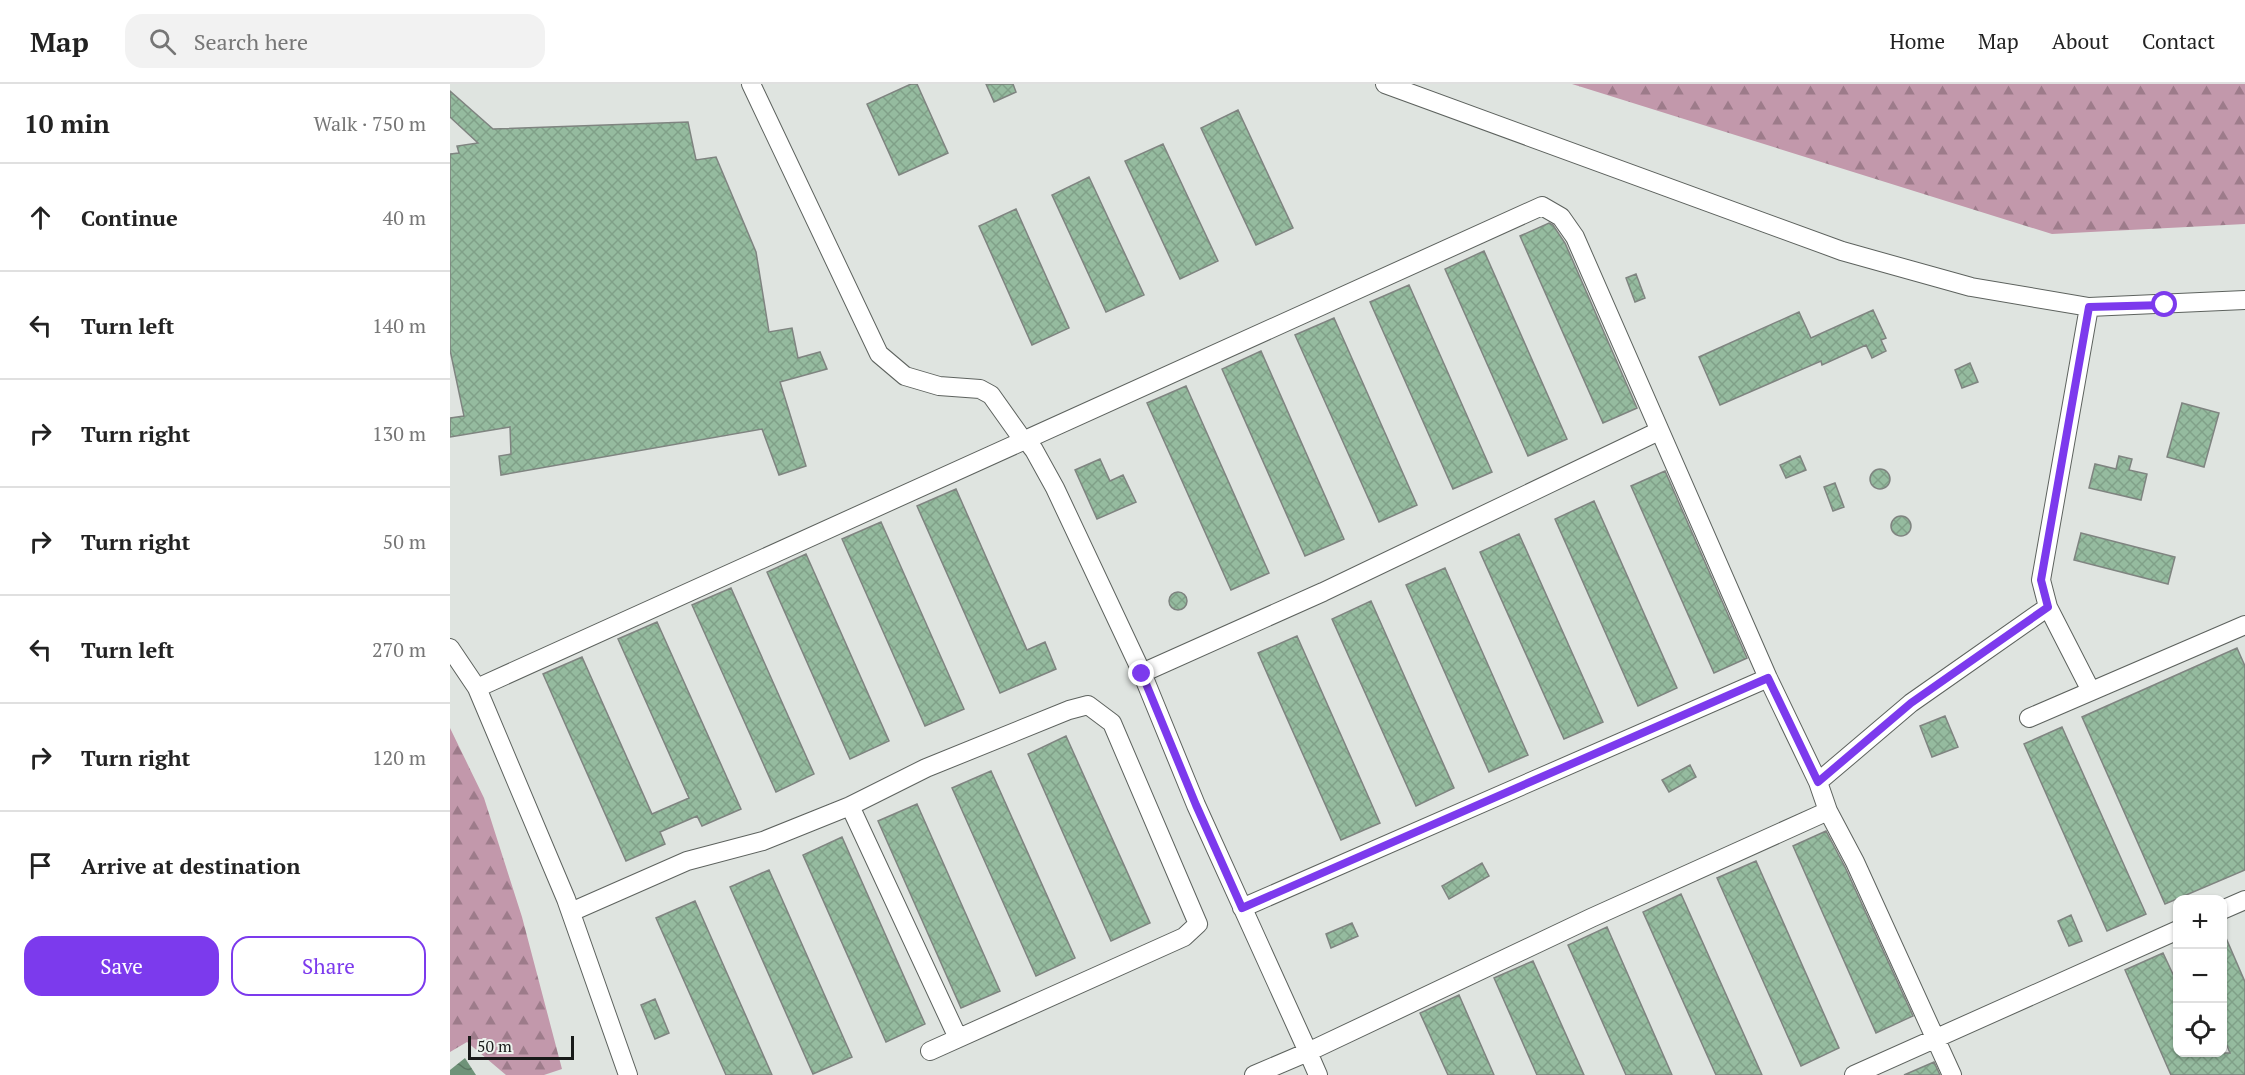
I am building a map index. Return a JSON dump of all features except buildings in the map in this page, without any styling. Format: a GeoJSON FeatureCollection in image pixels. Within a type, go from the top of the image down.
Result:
{"type":"FeatureCollection","features":[{"type":"Feature","properties":{"kind":"lane"},"geometry":{"type":"LineString","coordinates":[[751,84],[879,354],[905,376],[939,386],[980,390],[991,395],[1023,440],[1028,441],[1034,450],[1055,489],[1142,674],[1196,805],[1318,1075]]}},
{"type":"Feature","properties":{"kind":"lane"},"geometry":{"type":"LineString","coordinates":[[1385,84],[1842,251],[1971,287],[2089,307],[2245,300]]}},
{"type":"Feature","properties":{"kind":"lane"},"geometry":{"type":"LineString","coordinates":[[477,688],[1542,206],[1561,217],[1575,237],[1768,678],[1818,782],[1827,811],[1854,862],[1952,1075]]}},
{"type":"Feature","properties":{"kind":"lane"},"geometry":{"type":"LineString","coordinates":[[2089,307],[2041,580],[2048,607],[2091,691]]}},
{"type":"Feature","properties":{"kind":"lane"},"geometry":{"type":"LineString","coordinates":[[1142,674],[1333,587],[1659,431]]}},
{"type":"Feature","properties":{"kind":"lane"},"geometry":{"type":"LineString","coordinates":[[1818,782],[1911,703],[2048,607]]}},
{"type":"Feature","properties":{"kind":"lane"},"geometry":{"type":"LineString","coordinates":[[2029,718],[2245,625]]}},
{"type":"Feature","properties":{"kind":"lane"},"geometry":{"type":"LineString","coordinates":[[450,648],[477,688],[571,912],[628,1075]]}},
{"type":"Feature","properties":{"kind":"lane"},"geometry":{"type":"LineString","coordinates":[[1242,908],[1768,678]]}},
{"type":"Feature","properties":{"kind":"lane"},"geometry":{"type":"LineString","coordinates":[[571,912],[687,861],[763,841],[850,806],[926,768],[1069,710],[1088,705],[1112,723],[1198,924],[1184,937],[930,1051]]}},
{"type":"Feature","properties":{"kind":"lane"},"geometry":{"type":"LineString","coordinates":[[850,806],[958,1038]]}},
{"type":"Feature","properties":{"kind":"lane"},"geometry":{"type":"LineString","coordinates":[[1254,1075],[1827,811]]}},
{"type":"Feature","properties":{"kind":"lane"},"geometry":{"type":"LineString","coordinates":[[2227,908],[2245,900]]}},
{"type":"Feature","properties":{"kind":"lane"},"geometry":{"type":"LineString","coordinates":[[1854,1075],[2173,932]]}},
{"type":"Feature","properties":{"kind":"green space"},"geometry":{"type":"Polygon","coordinates":[[[1572,84],[2245,84],[2245,224],[2052,234],[1572,84]]]}},
{"type":"Feature","properties":{"kind":"green space"},"geometry":{"type":"Polygon","coordinates":[[[450,728],[484,798],[522,917],[562,1069],[544,1075],[506,1075],[467,1042],[450,1052],[450,728]]]}},
{"type":"Feature","properties":{"kind":"water"},"geometry":{"type":"Polygon","coordinates":[[[465,1058],[476,1075],[450,1075],[450,1070],[465,1058]]]}},
{"type":"Feature","properties":{"kind":"route"},"geometry":{"type":"LineString","coordinates":[[1142,674],[1196,805],[1242,908],[1768,678],[1818,782],[1911,703],[2048,607],[2041,580],[2089,307],[2165,305]]}}]}
